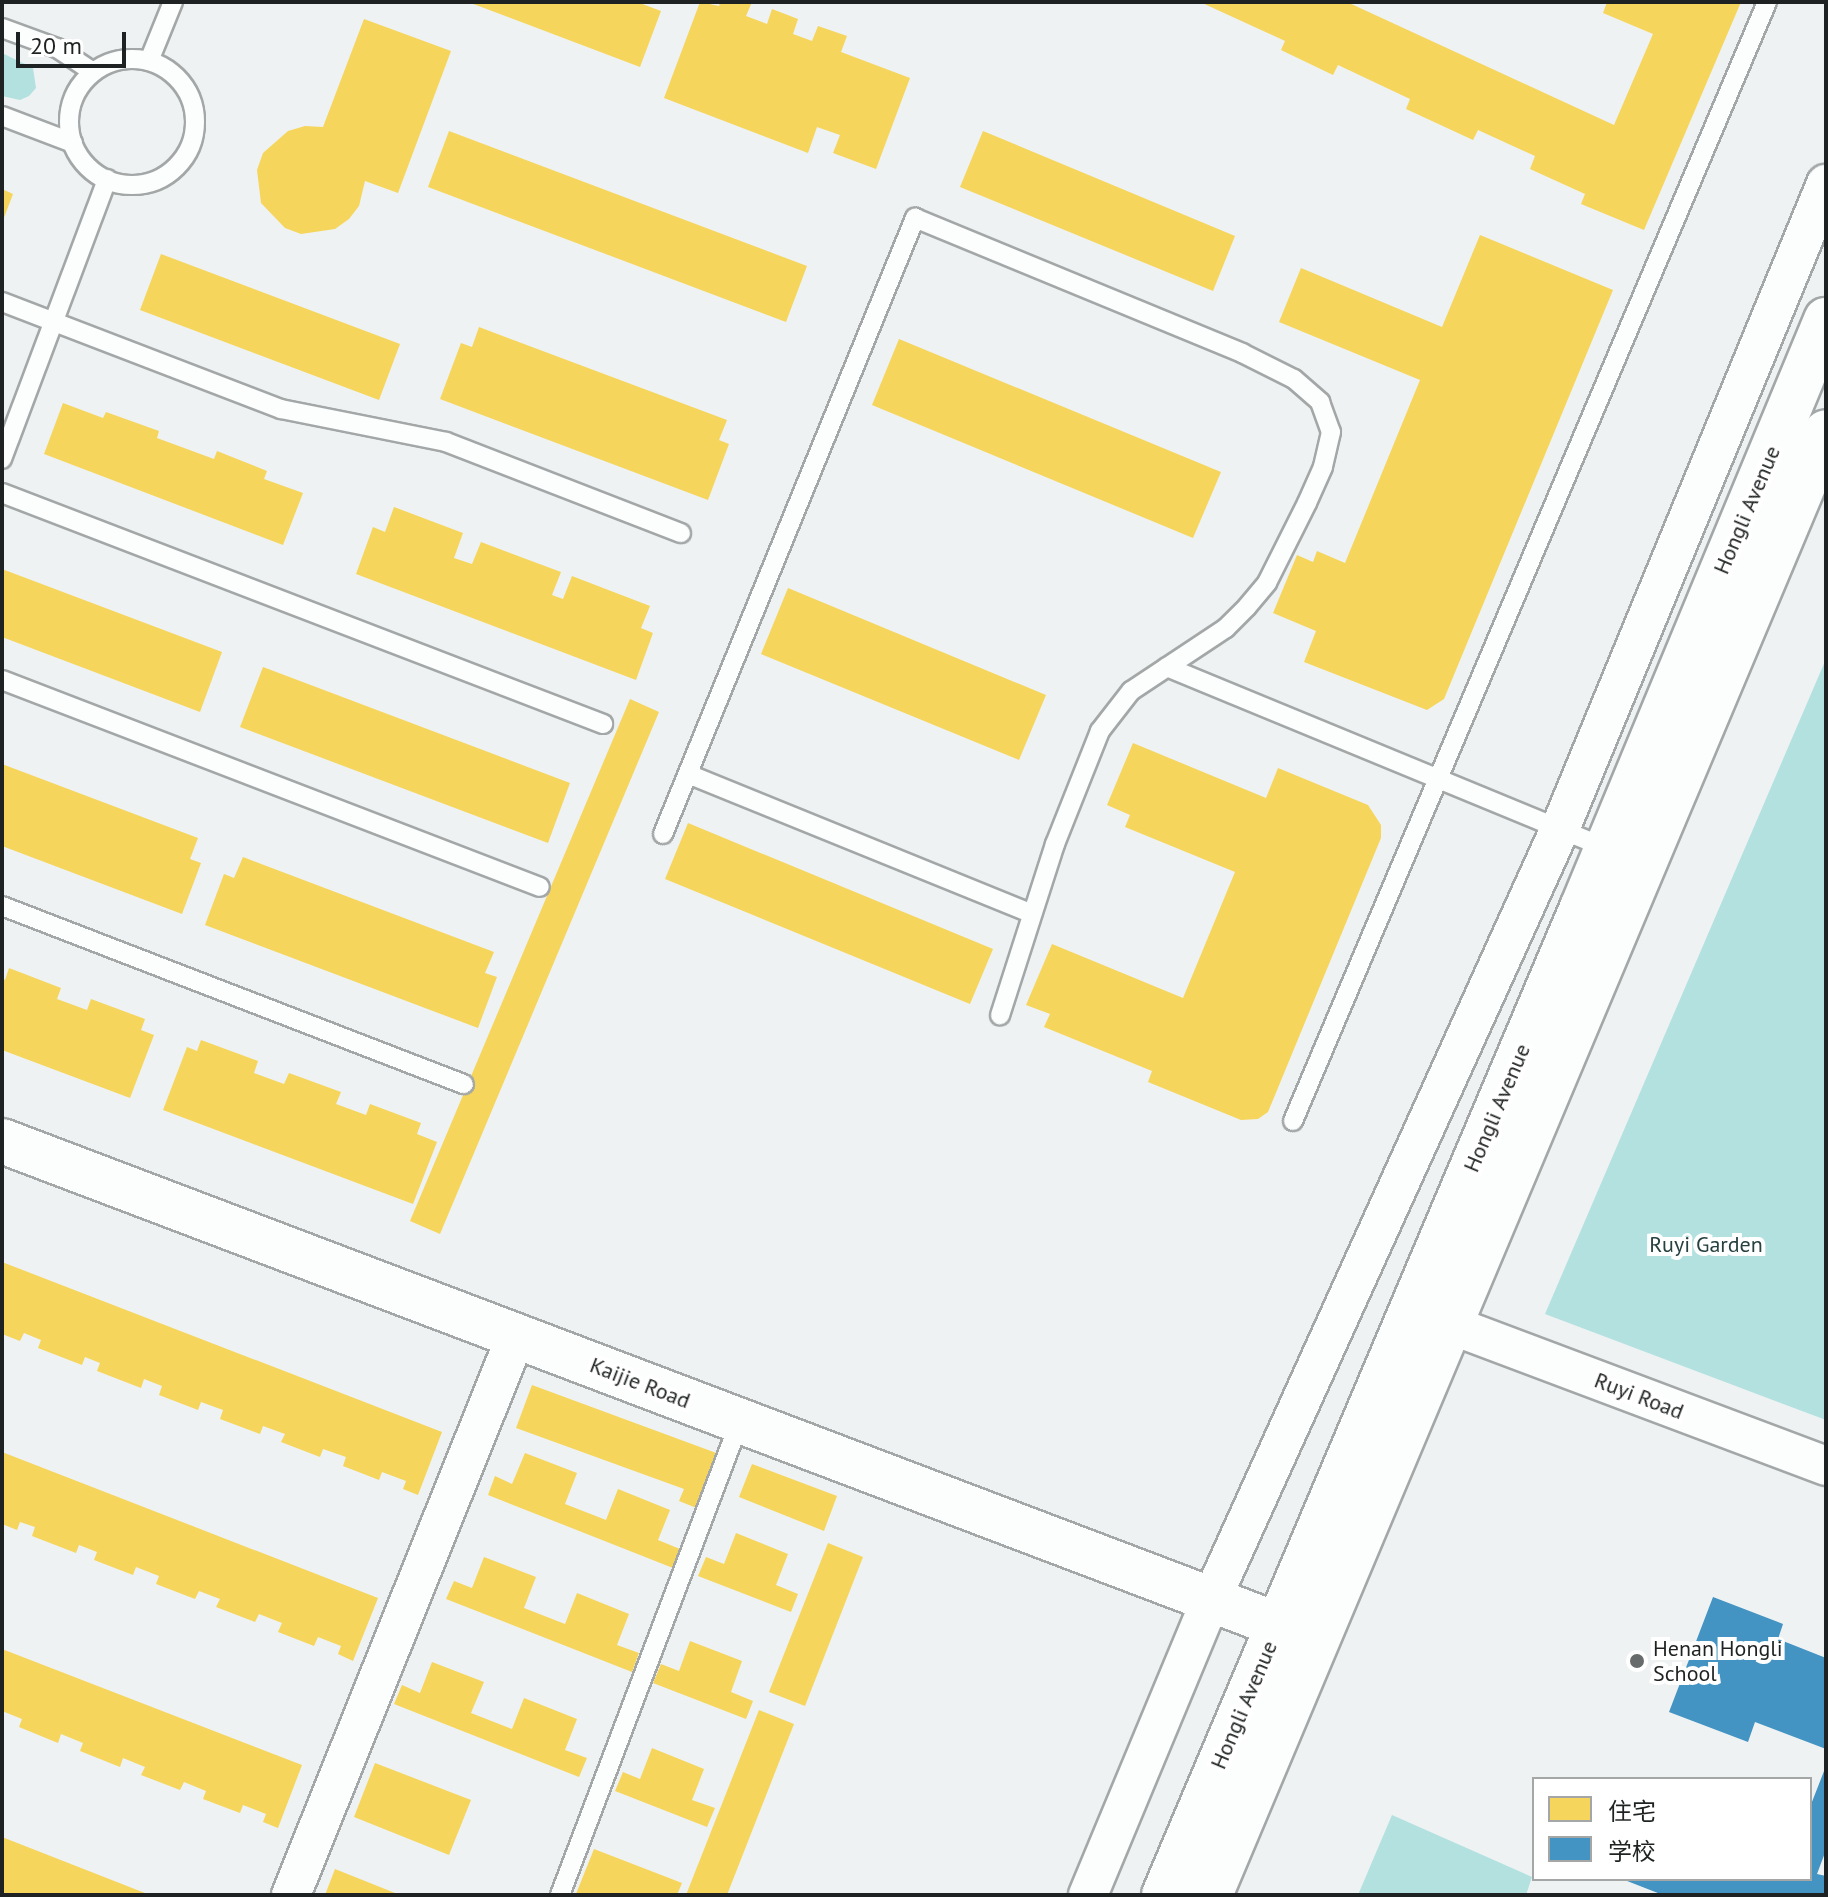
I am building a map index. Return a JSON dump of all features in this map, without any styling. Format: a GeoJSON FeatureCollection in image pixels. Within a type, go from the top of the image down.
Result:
{"type":"FeatureCollection","features":[{"type":"Feature","properties":{"kind":"main road","name":"Hongli Avenue"},"geometry":{"type":"LineString","coordinates":[[1164,1895],[1607,848],[1826,320]]}},
{"type":"Feature","properties":{"kind":"main road","name":"Hongli Avenue"},"geometry":{"type":"LineString","coordinates":[[1210,1895],[1826,432]]}},
{"type":"Feature","properties":{"kind":"main road","name":"Kaijie Road"},"geometry":{"type":"LineString","coordinates":[[2,1141],[1278,1625]]}},
{"type":"Feature","properties":{"kind":"street"},"geometry":{"type":"LineString","coordinates":[[1088,1895],[1211,1600],[1560,829],[1826,184]]}},
{"type":"Feature","properties":{"kind":"street","name":"Ruyi Road"},"geometry":{"type":"LineString","coordinates":[[1451,1325],[1826,1466]]}},
{"type":"Feature","properties":{"kind":"street"},"geometry":{"type":"LineString","coordinates":[[291,1895],[516,1336]]}},
{"type":"Feature","properties":{"kind":"lane"},"geometry":{"type":"LineString","coordinates":[[149,61],[173,2]]}},
{"type":"Feature","properties":{"kind":"lane"},"geometry":{"type":"LineString","coordinates":[[1293,1121],[1767,2]]}},
{"type":"Feature","properties":{"kind":"lane"},"geometry":{"type":"LineString","coordinates":[[2,28],[57,48],[93,72]]}},
{"type":"Feature","properties":{"kind":"lane"},"geometry":{"type":"LineString","coordinates":[[120,61],[149,61],[167,69],[182,82],[195,118],[194,137],[186,155],[159,179],[142,184],[107,179],[92,170],[73,143],[69,114],[73,100],[93,72],[120,61]]}},
{"type":"Feature","properties":{"kind":"lane"},"geometry":{"type":"LineString","coordinates":[[2,116],[73,143]]}},
{"type":"Feature","properties":{"kind":"lane"},"geometry":{"type":"LineString","coordinates":[[2,459],[107,179]]}},
{"type":"Feature","properties":{"kind":"lane"},"geometry":{"type":"LineString","coordinates":[[663,834],[915,218],[1242,353],[1294,379],[1320,402],[1331,432],[1323,467],[1267,583],[1226,628],[1131,691],[1100,731],[1055,844],[1000,1015]]}},
{"type":"Feature","properties":{"kind":"lane"},"geometry":{"type":"LineString","coordinates":[[2,302],[281,409],[446,442],[681,533]]}},
{"type":"Feature","properties":{"kind":"lane"},"geometry":{"type":"LineString","coordinates":[[2,493],[603,724]]}},
{"type":"Feature","properties":{"kind":"lane"},"geometry":{"type":"LineString","coordinates":[[1167,667],[1607,848]]}},
{"type":"Feature","properties":{"kind":"lane"},"geometry":{"type":"LineString","coordinates":[[2,680],[540,887]]}},
{"type":"Feature","properties":{"kind":"lane"},"geometry":{"type":"LineString","coordinates":[[688,774],[1032,914]]}},
{"type":"Feature","properties":{"kind":"lane"},"geometry":{"type":"LineString","coordinates":[[2,906],[464,1084]]}},
{"type":"Feature","properties":{"kind":"lane"},"geometry":{"type":"LineString","coordinates":[[560,1895],[740,1421]]}},
{"type":"Feature","properties":{"kind":"green space"},"geometry":{"type":"Polygon","coordinates":[[[2,53],[33,68],[36,88],[29,96],[20,100],[2,96],[2,53]]]}},
{"type":"Feature","properties":{"kind":"green space","name":"Ruyi Garden"},"geometry":{"type":"Polygon","coordinates":[[[1826,659],[1826,1420],[1545,1314],[1826,659]]]}},
{"type":"Feature","properties":{"kind":"green space"},"geometry":{"type":"Polygon","coordinates":[[[1392,1815],[1532,1877],[1526,1895],[1358,1895],[1392,1815]]]}},
{"type":"Feature","properties":{"kind":"building: 住宅"},"geometry":{"type":"Polygon","coordinates":[[[468,2],[637,2],[661,11],[640,67],[468,2]]]}},
{"type":"Feature","properties":{"kind":"building: 住宅"},"geometry":{"type":"Polygon","coordinates":[[[700,2],[719,6],[720,2],[752,2],[746,16],[767,24],[772,9],[798,19],[793,34],[812,41],[818,26],[847,36],[841,52],[910,78],[876,169],[833,153],[840,135],[817,127],[808,153],[664,98],[700,2]]]}},
{"type":"Feature","properties":{"kind":"building: 住宅"},"geometry":{"type":"Polygon","coordinates":[[[1200,2],[1347,2],[1614,125],[1653,34],[1603,13],[1607,2],[1741,2],[1644,230],[1581,204],[1585,194],[1530,169],[1535,156],[1478,130],[1473,140],[1406,109],[1410,99],[1338,65],[1333,75],[1281,50],[1285,41],[1200,2]]]}},
{"type":"Feature","properties":{"kind":"building: 住宅"},"geometry":{"type":"Polygon","coordinates":[[[364,19],[451,51],[398,193],[365,181],[359,206],[349,219],[335,229],[301,234],[285,228],[261,203],[257,170],[263,153],[288,131],[305,126],[323,127],[364,19]]]}},
{"type":"Feature","properties":{"kind":"building: 住宅"},"geometry":{"type":"Polygon","coordinates":[[[449,131],[807,266],[786,322],[428,187],[449,131]]]}},
{"type":"Feature","properties":{"kind":"building: 住宅"},"geometry":{"type":"Polygon","coordinates":[[[983,131],[1235,236],[1213,291],[960,187],[983,131]]]}},
{"type":"Feature","properties":{"kind":"building: 住宅"},"geometry":{"type":"Polygon","coordinates":[[[2,189],[13,194],[2,223],[2,189]]]}},
{"type":"Feature","properties":{"kind":"building: 住宅"},"geometry":{"type":"Polygon","coordinates":[[[1480,235],[1613,290],[1444,699],[1427,710],[1304,662],[1316,631],[1273,613],[1297,555],[1313,562],[1317,551],[1345,563],[1420,380],[1279,322],[1301,268],[1442,327],[1480,235]]]}},
{"type":"Feature","properties":{"kind":"building: 住宅"},"geometry":{"type":"Polygon","coordinates":[[[161,254],[400,344],[379,400],[140,310],[161,254]]]}},
{"type":"Feature","properties":{"kind":"building: 住宅"},"geometry":{"type":"Polygon","coordinates":[[[479,327],[727,420],[719,440],[729,444],[708,500],[440,399],[461,343],[472,347],[479,327]]]}},
{"type":"Feature","properties":{"kind":"building: 住宅"},"geometry":{"type":"Polygon","coordinates":[[[899,339],[1221,472],[1193,538],[872,405],[899,339]]]}},
{"type":"Feature","properties":{"kind":"building: 住宅"},"geometry":{"type":"Polygon","coordinates":[[[63,403],[103,418],[106,412],[159,431],[157,438],[214,459],[217,451],[267,471],[264,479],[303,493],[283,545],[44,454],[63,403]]]}},
{"type":"Feature","properties":{"kind":"building: 住宅"},"geometry":{"type":"Polygon","coordinates":[[[394,507],[463,533],[454,558],[472,564],[481,542],[561,572],[552,595],[563,599],[572,576],[650,606],[641,628],[653,633],[636,680],[356,574],[373,527],[385,532],[394,507]]]}},
{"type":"Feature","properties":{"kind":"building: 住宅"},"geometry":{"type":"Polygon","coordinates":[[[2,569],[222,652],[200,712],[2,637],[2,569]]]}},
{"type":"Feature","properties":{"kind":"building: 住宅"},"geometry":{"type":"Polygon","coordinates":[[[788,588],[1046,695],[1019,760],[761,654],[788,588]]]}},
{"type":"Feature","properties":{"kind":"building: 住宅"},"geometry":{"type":"Polygon","coordinates":[[[263,667],[570,783],[548,843],[240,727],[263,667]]]}},
{"type":"Feature","properties":{"kind":"building: 住宅"},"geometry":{"type":"Polygon","coordinates":[[[630,699],[659,712],[440,1234],[410,1221],[630,699]]]}},
{"type":"Feature","properties":{"kind":"building: 住宅"},"geometry":{"type":"Polygon","coordinates":[[[1133,743],[1266,798],[1278,768],[1368,805],[1381,825],[1381,838],[1268,1112],[1258,1119],[1241,1120],[1148,1082],[1152,1071],[1044,1027],[1050,1014],[1026,1005],[1052,944],[1183,998],[1235,872],[1125,827],[1130,815],[1107,805],[1133,743]]]}},
{"type":"Feature","properties":{"kind":"building: 住宅"},"geometry":{"type":"Polygon","coordinates":[[[2,764],[198,838],[190,859],[201,863],[182,914],[2,846],[2,764]]]}},
{"type":"Feature","properties":{"kind":"building: 住宅"},"geometry":{"type":"Polygon","coordinates":[[[688,823],[993,949],[970,1004],[665,879],[688,823]]]}},
{"type":"Feature","properties":{"kind":"building: 住宅"},"geometry":{"type":"Polygon","coordinates":[[[243,857],[494,952],[485,973],[497,977],[478,1028],[205,925],[224,874],[234,878],[243,857]]]}},
{"type":"Feature","properties":{"kind":"building: 住宅"},"geometry":{"type":"Polygon","coordinates":[[[9,968],[61,988],[57,999],[87,1010],[91,999],[145,1019],[141,1030],[154,1035],[130,1098],[2,1050],[2,978],[5,980],[9,968]]]}},
{"type":"Feature","properties":{"kind":"building: 住宅"},"geometry":{"type":"Polygon","coordinates":[[[201,1040],[258,1061],[254,1073],[284,1084],[289,1073],[341,1092],[336,1104],[366,1115],[370,1104],[421,1123],[417,1134],[437,1142],[413,1204],[163,1110],[187,1047],[197,1051],[201,1040]]]}},
{"type":"Feature","properties":{"kind":"building: 住宅"},"geometry":{"type":"Polygon","coordinates":[[[2,1262],[442,1432],[418,1495],[403,1489],[406,1481],[382,1472],[379,1480],[343,1466],[346,1457],[323,1449],[320,1457],[281,1442],[285,1434],[263,1426],[260,1434],[220,1419],[223,1410],[201,1402],[198,1410],[159,1395],[162,1386],[144,1379],[141,1388],[97,1371],[100,1363],[85,1357],[82,1365],[38,1348],[41,1340],[24,1333],[20,1341],[2,1334],[2,1262]]]}},
{"type":"Feature","properties":{"kind":"building: 住宅"},"geometry":{"type":"Polygon","coordinates":[[[532,1385],[719,1454],[699,1509],[679,1501],[684,1489],[516,1428],[532,1385]]]}},
{"type":"Feature","properties":{"kind":"building: 住宅"},"geometry":{"type":"Polygon","coordinates":[[[2,1452],[378,1598],[353,1661],[338,1654],[341,1646],[318,1637],[314,1646],[278,1632],[282,1623],[259,1614],[255,1622],[216,1607],[220,1599],[199,1591],[195,1599],[156,1584],[159,1576],[136,1567],[133,1575],[94,1560],[97,1552],[79,1545],[76,1553],[32,1536],[35,1527],[20,1522],[17,1530],[2,1524],[2,1452]]]}},
{"type":"Feature","properties":{"kind":"building: 住宅"},"geometry":{"type":"Polygon","coordinates":[[[525,1453],[577,1473],[565,1504],[606,1520],[618,1489],[670,1510],[658,1540],[680,1549],[673,1568],[488,1495],[495,1476],[512,1484],[525,1453]]]}},
{"type":"Feature","properties":{"kind":"building: 住宅"},"geometry":{"type":"Polygon","coordinates":[[[752,1464],[837,1496],[824,1531],[739,1497],[752,1464]]]}},
{"type":"Feature","properties":{"kind":"building: 住宅"},"geometry":{"type":"Polygon","coordinates":[[[736,1533],[788,1554],[776,1585],[798,1594],[791,1612],[698,1576],[706,1557],[724,1564],[736,1533]]]}},
{"type":"Feature","properties":{"kind":"building: 住宅"},"geometry":{"type":"Polygon","coordinates":[[[828,1543],[863,1557],[805,1706],[769,1692],[828,1543]]]}},
{"type":"Feature","properties":{"kind":"building: 住宅"},"geometry":{"type":"Polygon","coordinates":[[[484,1557],[536,1577],[524,1608],[565,1624],[577,1593],[629,1614],[617,1645],[639,1653],[632,1672],[446,1599],[454,1581],[472,1588],[484,1557]]]}},
{"type":"Feature","properties":{"kind":"building: 住宅"},"geometry":{"type":"Polygon","coordinates":[[[690,1641],[742,1661],[731,1692],[753,1701],[746,1719],[653,1683],[661,1664],[679,1671],[690,1641]]]}},
{"type":"Feature","properties":{"kind":"building: 住宅"},"geometry":{"type":"Polygon","coordinates":[[[2,1649],[302,1765],[278,1828],[263,1822],[266,1814],[243,1805],[240,1813],[203,1799],[206,1791],[184,1782],[180,1790],[141,1775],[145,1767],[123,1758],[120,1767],[80,1751],[83,1743],[61,1734],[58,1743],[19,1727],[22,1719],[2,1711],[2,1649]]]}},
{"type":"Feature","properties":{"kind":"building: 住宅"},"geometry":{"type":"Polygon","coordinates":[[[432,1662],[484,1682],[471,1713],[512,1729],[524,1698],[577,1719],[565,1750],[587,1758],[579,1777],[394,1704],[402,1685],[420,1693],[432,1662]]]}},
{"type":"Feature","properties":{"kind":"building: 住宅"},"geometry":{"type":"Polygon","coordinates":[[[759,1710],[794,1724],[727,1895],[686,1895],[759,1710]]]}},
{"type":"Feature","properties":{"kind":"building: 住宅"},"geometry":{"type":"Polygon","coordinates":[[[652,1748],[704,1769],[692,1800],[715,1808],[707,1827],[615,1791],[623,1772],[640,1779],[652,1748]]]}},
{"type":"Feature","properties":{"kind":"building: 住宅"},"geometry":{"type":"Polygon","coordinates":[[[375,1763],[471,1800],[449,1855],[354,1817],[375,1763]]]}},
{"type":"Feature","properties":{"kind":"building: 住宅"},"geometry":{"type":"Polygon","coordinates":[[[2,1837],[150,1895],[2,1895],[2,1837]]]}},
{"type":"Feature","properties":{"kind":"building: 住宅"},"geometry":{"type":"Polygon","coordinates":[[[594,1849],[682,1883],[677,1895],[576,1894],[594,1849]]]}},
{"type":"Feature","properties":{"kind":"building: 住宅"},"geometry":{"type":"Polygon","coordinates":[[[335,1869],[400,1895],[325,1895],[335,1869]]]}},
{"type":"Feature","properties":{"kind":"building: 学校"},"geometry":{"type":"Polygon","coordinates":[[[1713,1597],[1783,1624],[1778,1639],[1826,1658],[1826,1749],[1755,1722],[1748,1742],[1669,1712],[1713,1597]]]}},
{"type":"Feature","properties":{"kind":"building: 学校"},"geometry":{"type":"Polygon","coordinates":[[[1826,1766],[1826,1850],[1817,1874],[1826,1876],[1826,1895],[1663,1895],[1627,1881],[1812,1881],[1812,1802],[1826,1766]]]}},
{"type":"Feature","properties":{"kind":"place","name":"Henan Hongli School"},"geometry":{"type":"Point","coordinates":[1637,1661]}}]}
